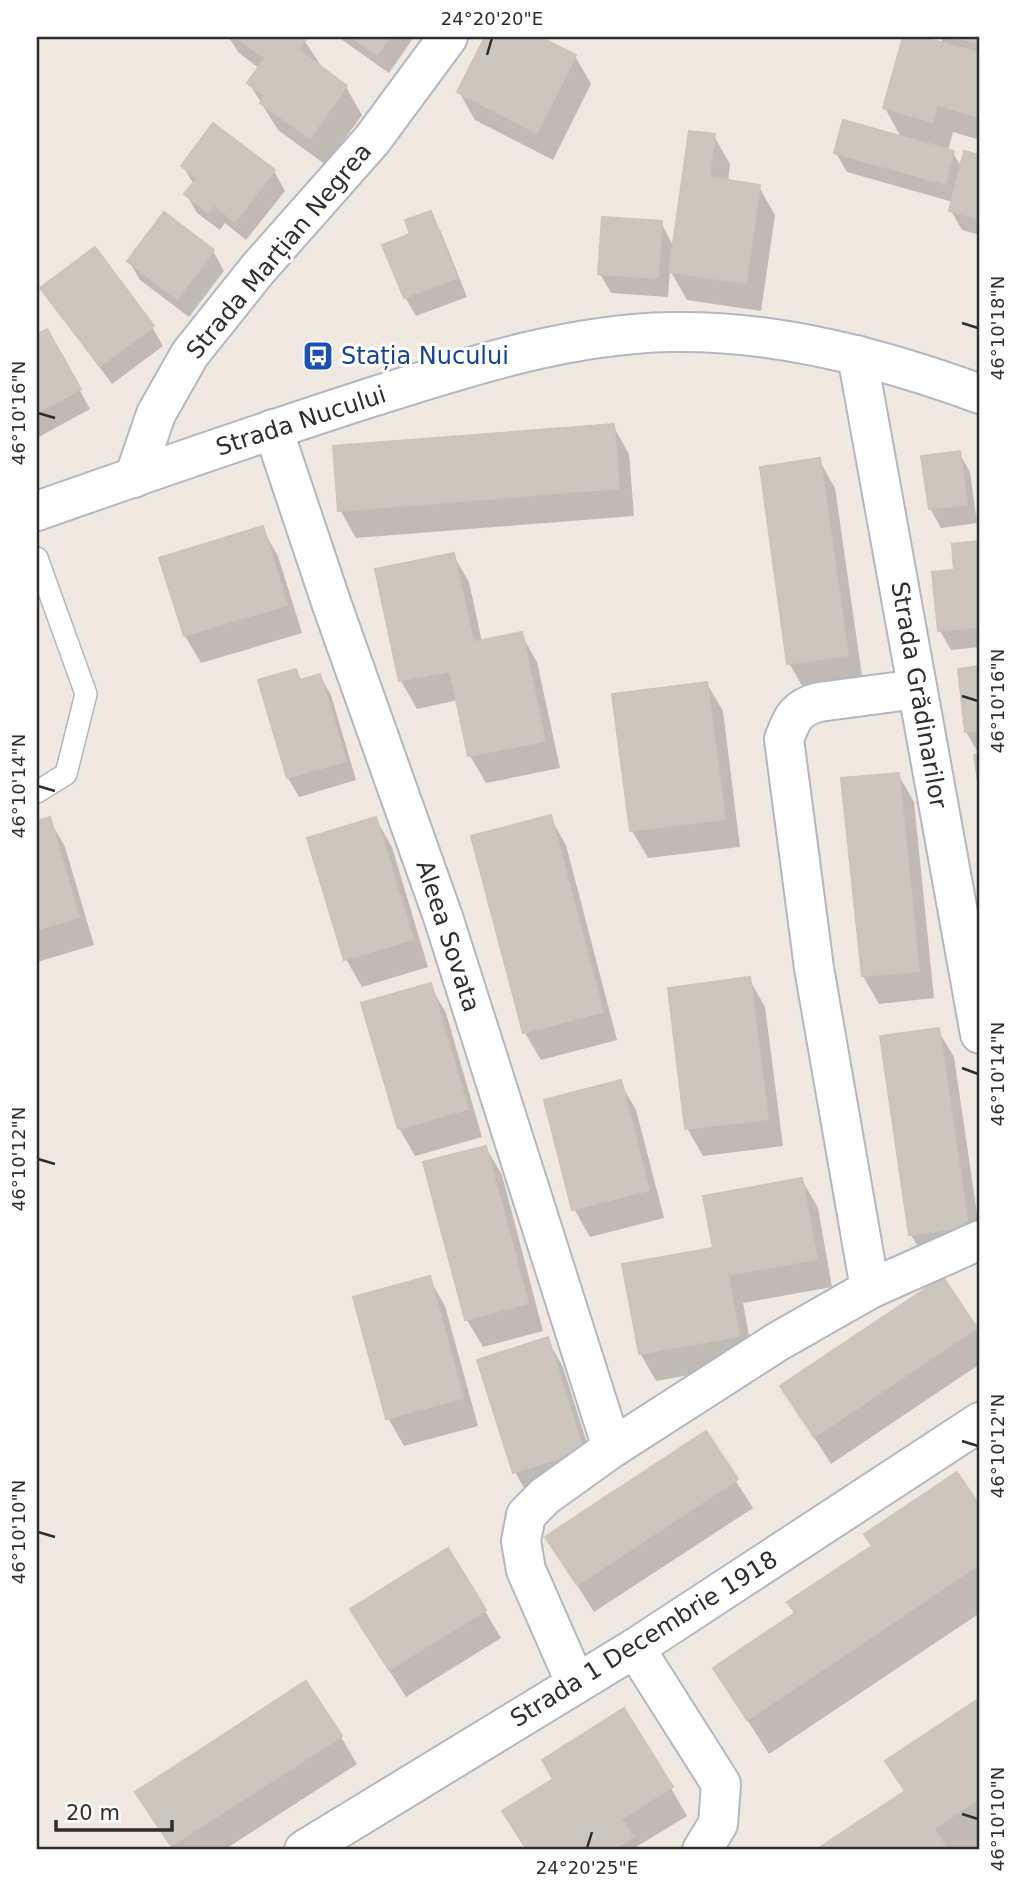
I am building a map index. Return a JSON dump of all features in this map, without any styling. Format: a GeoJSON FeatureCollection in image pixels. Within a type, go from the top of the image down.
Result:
{"type":"FeatureCollection","features":[{"type":"Feature","properties":{"kind":"street","name":"Strada Marțian Negrea"},"geometry":{"type":"LineString","coordinates":[[134,478],[156,414],[190,354],[257,270],[372,140],[448,37]]}},
{"type":"Feature","properties":{"kind":"street","name":"Strada Nucului"},"geometry":{"type":"LineString","coordinates":[[37,511],[273,429],[474,365],[584,338],[670,332],[719,333],[776,340],[857,355],[980,394]]}},
{"type":"Feature","properties":{"kind":"street","name":"Strada Grădinarilor"},"geometry":{"type":"LineString","coordinates":[[857,355],[980,1034]]}},
{"type":"Feature","properties":{"kind":"street","name":"Aleea Sovata"},"geometry":{"type":"LineString","coordinates":[[273,429],[332,605],[443,917],[612,1448]]}},
{"type":"Feature","properties":{"kind":"street"},"geometry":{"type":"LineString","coordinates":[[870,1289],[814,968],[785,762],[784,738],[796,713],[804,706],[917,689]]}},
{"type":"Feature","properties":{"kind":"street"},"geometry":{"type":"LineString","coordinates":[[576,1684],[526,1570],[521,1541],[526,1515],[545,1496],[612,1448],[777,1342],[870,1289],[980,1240]]}},
{"type":"Feature","properties":{"kind":"street","name":"Strada 1 Decembrie 1918"},"geometry":{"type":"LineString","coordinates":[[304,1850],[635,1648],[980,1422]]}},
{"type":"Feature","properties":{"kind":"street"},"geometry":{"type":"LineString","coordinates":[[635,1648],[721,1784],[718,1824],[702,1850]]}},
{"type":"Feature","properties":{"kind":"lane"},"geometry":{"type":"LineString","coordinates":[[37,558],[86,694],[66,774],[37,792]]}},
{"type":"Feature","properties":{"kind":"building"},"geometry":{"type":"Polygon","coordinates":[[[236,37],[305,37],[307,38],[299,50],[347,86],[310,138],[260,103],[265,96],[247,83],[265,58],[236,37]]]}},
{"type":"Feature","properties":{"kind":"building"},"geometry":{"type":"Polygon","coordinates":[[[352,37],[390,37],[377,55],[352,37]]]}},
{"type":"Feature","properties":{"kind":"building"},"geometry":{"type":"Polygon","coordinates":[[[485,37],[540,37],[576,55],[537,133],[457,92],[485,37]]]}},
{"type":"Feature","properties":{"kind":"building"},"geometry":{"type":"Polygon","coordinates":[[[903,37],[922,37],[980,53],[980,117],[937,105],[933,122],[883,108],[903,37]]]}},
{"type":"Feature","properties":{"kind":"building"},"geometry":{"type":"Polygon","coordinates":[[[953,37],[980,37],[980,44],[953,37]]]}},
{"type":"Feature","properties":{"kind":"building"},"geometry":{"type":"Polygon","coordinates":[[[843,120],[954,151],[945,184],[834,153],[843,120]]]}},
{"type":"Feature","properties":{"kind":"building"},"geometry":{"type":"Polygon","coordinates":[[[213,123],[275,170],[235,222],[214,205],[208,212],[184,194],[197,178],[181,166],[213,123]]]}},
{"type":"Feature","properties":{"kind":"building"},"geometry":{"type":"Polygon","coordinates":[[[689,131],[715,134],[709,177],[760,185],[746,283],[669,272],[689,131]]]}},
{"type":"Feature","properties":{"kind":"building"},"geometry":{"type":"Polygon","coordinates":[[[964,151],[980,155],[980,219],[949,211],[964,151]]]}},
{"type":"Feature","properties":{"kind":"building"},"geometry":{"type":"Polygon","coordinates":[[[431,211],[457,278],[404,298],[382,245],[410,234],[405,220],[431,211]]]}},
{"type":"Feature","properties":{"kind":"building"},"geometry":{"type":"Polygon","coordinates":[[[164,212],[214,250],[177,299],[127,261],[164,212]]]}},
{"type":"Feature","properties":{"kind":"building"},"geometry":{"type":"Polygon","coordinates":[[[602,217],[662,221],[658,278],[598,274],[602,217]]]}},
{"type":"Feature","properties":{"kind":"building"},"geometry":{"type":"Polygon","coordinates":[[[95,247],[154,326],[100,366],[40,288],[95,247]]]}},
{"type":"Feature","properties":{"kind":"building"},"geometry":{"type":"Polygon","coordinates":[[[47,329],[81,389],[37,413],[37,335],[47,329]]]}},
{"type":"Feature","properties":{"kind":"building"},"geometry":{"type":"Polygon","coordinates":[[[614,424],[619,488],[338,511],[333,446],[614,424]]]}},
{"type":"Feature","properties":{"kind":"building"},"geometry":{"type":"Polygon","coordinates":[[[960,451],[967,504],[929,509],[921,456],[960,451]]]}},
{"type":"Feature","properties":{"kind":"building"},"geometry":{"type":"Polygon","coordinates":[[[820,458],[848,655],[787,664],[760,467],[820,458]]]}},
{"type":"Feature","properties":{"kind":"building"},"geometry":{"type":"Polygon","coordinates":[[[263,526],[287,605],[184,636],[159,558],[263,526]]]}},
{"type":"Feature","properties":{"kind":"building"},"geometry":{"type":"Polygon","coordinates":[[[980,541],[980,627],[938,631],[932,572],[954,570],[952,544],[980,541]]]}},
{"type":"Feature","properties":{"kind":"building"},"geometry":{"type":"Polygon","coordinates":[[[454,553],[473,642],[522,632],[545,741],[468,756],[450,671],[399,681],[375,569],[454,553]]]}},
{"type":"Feature","properties":{"kind":"building"},"geometry":{"type":"Polygon","coordinates":[[[980,666],[980,731],[965,732],[958,669],[980,666]]]}},
{"type":"Feature","properties":{"kind":"building"},"geometry":{"type":"Polygon","coordinates":[[[296,669],[300,680],[320,674],[346,761],[287,778],[258,680],[296,669]]]}},
{"type":"Feature","properties":{"kind":"building"},"geometry":{"type":"Polygon","coordinates":[[[707,682],[725,819],[630,831],[612,694],[707,682]]]}},
{"type":"Feature","properties":{"kind":"building"},"geometry":{"type":"Polygon","coordinates":[[[980,754],[980,795],[974,755],[980,754]]]}},
{"type":"Feature","properties":{"kind":"building"},"geometry":{"type":"Polygon","coordinates":[[[899,773],[919,971],[862,976],[841,778],[899,773]]]}},
{"type":"Feature","properties":{"kind":"building"},"geometry":{"type":"Polygon","coordinates":[[[551,815],[603,1012],[523,1033],[471,836],[551,815]]]}},
{"type":"Feature","properties":{"kind":"building"},"geometry":{"type":"Polygon","coordinates":[[[50,817],[79,917],[37,930],[37,821],[50,817]]]}},
{"type":"Feature","properties":{"kind":"building"},"geometry":{"type":"Polygon","coordinates":[[[376,817],[413,939],[344,960],[307,838],[376,817]]]}},
{"type":"Feature","properties":{"kind":"building"},"geometry":{"type":"Polygon","coordinates":[[[750,977],[768,1119],[685,1129],[668,988],[750,977]]]}},
{"type":"Feature","properties":{"kind":"building"},"geometry":{"type":"Polygon","coordinates":[[[431,983],[468,1109],[398,1129],[361,1003],[431,983]]]}},
{"type":"Feature","properties":{"kind":"building"},"geometry":{"type":"Polygon","coordinates":[[[939,1028],[968,1226],[909,1235],[880,1036],[939,1028]]]}},
{"type":"Feature","properties":{"kind":"building"},"geometry":{"type":"Polygon","coordinates":[[[621,1080],[649,1190],[572,1210],[544,1100],[621,1080]]]}},
{"type":"Feature","properties":{"kind":"building"},"geometry":{"type":"Polygon","coordinates":[[[486,1146],[528,1303],[465,1320],[423,1162],[486,1146]]]}},
{"type":"Feature","properties":{"kind":"building"},"geometry":{"type":"Polygon","coordinates":[[[802,1178],[817,1259],[728,1275],[739,1336],[639,1354],[622,1264],[713,1248],[703,1196],[802,1178]]]}},
{"type":"Feature","properties":{"kind":"building"},"geometry":{"type":"Polygon","coordinates":[[[430,1276],[463,1398],[386,1419],[353,1297],[430,1276]]]}},
{"type":"Feature","properties":{"kind":"building"},"geometry":{"type":"Polygon","coordinates":[[[943,1277],[977,1328],[814,1437],[780,1386],[943,1277]]]}},
{"type":"Feature","properties":{"kind":"building"},"geometry":{"type":"Polygon","coordinates":[[[548,1337],[583,1450],[513,1473],[477,1360],[548,1337]]]}},
{"type":"Feature","properties":{"kind":"building"},"geometry":{"type":"Polygon","coordinates":[[[706,1431],[738,1479],[577,1585],[545,1537],[706,1431]]]}},
{"type":"Feature","properties":{"kind":"building"},"geometry":{"type":"Polygon","coordinates":[[[957,1472],[980,1506],[980,1564],[747,1720],[713,1668],[795,1613],[787,1602],[872,1546],[864,1534],[957,1472]]]}},
{"type":"Feature","properties":{"kind":"building"},"geometry":{"type":"Polygon","coordinates":[[[448,1548],[486,1610],[389,1670],[350,1609],[448,1548]]]}},
{"type":"Feature","properties":{"kind":"building"},"geometry":{"type":"Polygon","coordinates":[[[306,1681],[342,1736],[171,1846],[135,1792],[306,1681]]]}},
{"type":"Feature","properties":{"kind":"building"},"geometry":{"type":"Polygon","coordinates":[[[980,1698],[980,1798],[934,1829],[948,1850],[816,1850],[905,1791],[885,1761],[980,1698]]]}},
{"type":"Feature","properties":{"kind":"building"},"geometry":{"type":"Polygon","coordinates":[[[624,1708],[673,1787],[621,1819],[633,1837],[612,1850],[527,1850],[502,1811],[553,1779],[542,1760],[624,1708]]]}},
{"type":"Feature","properties":{"kind":"place","name":"Stația Nucului"},"geometry":{"type":"Point","coordinates":[318,356]}}]}
